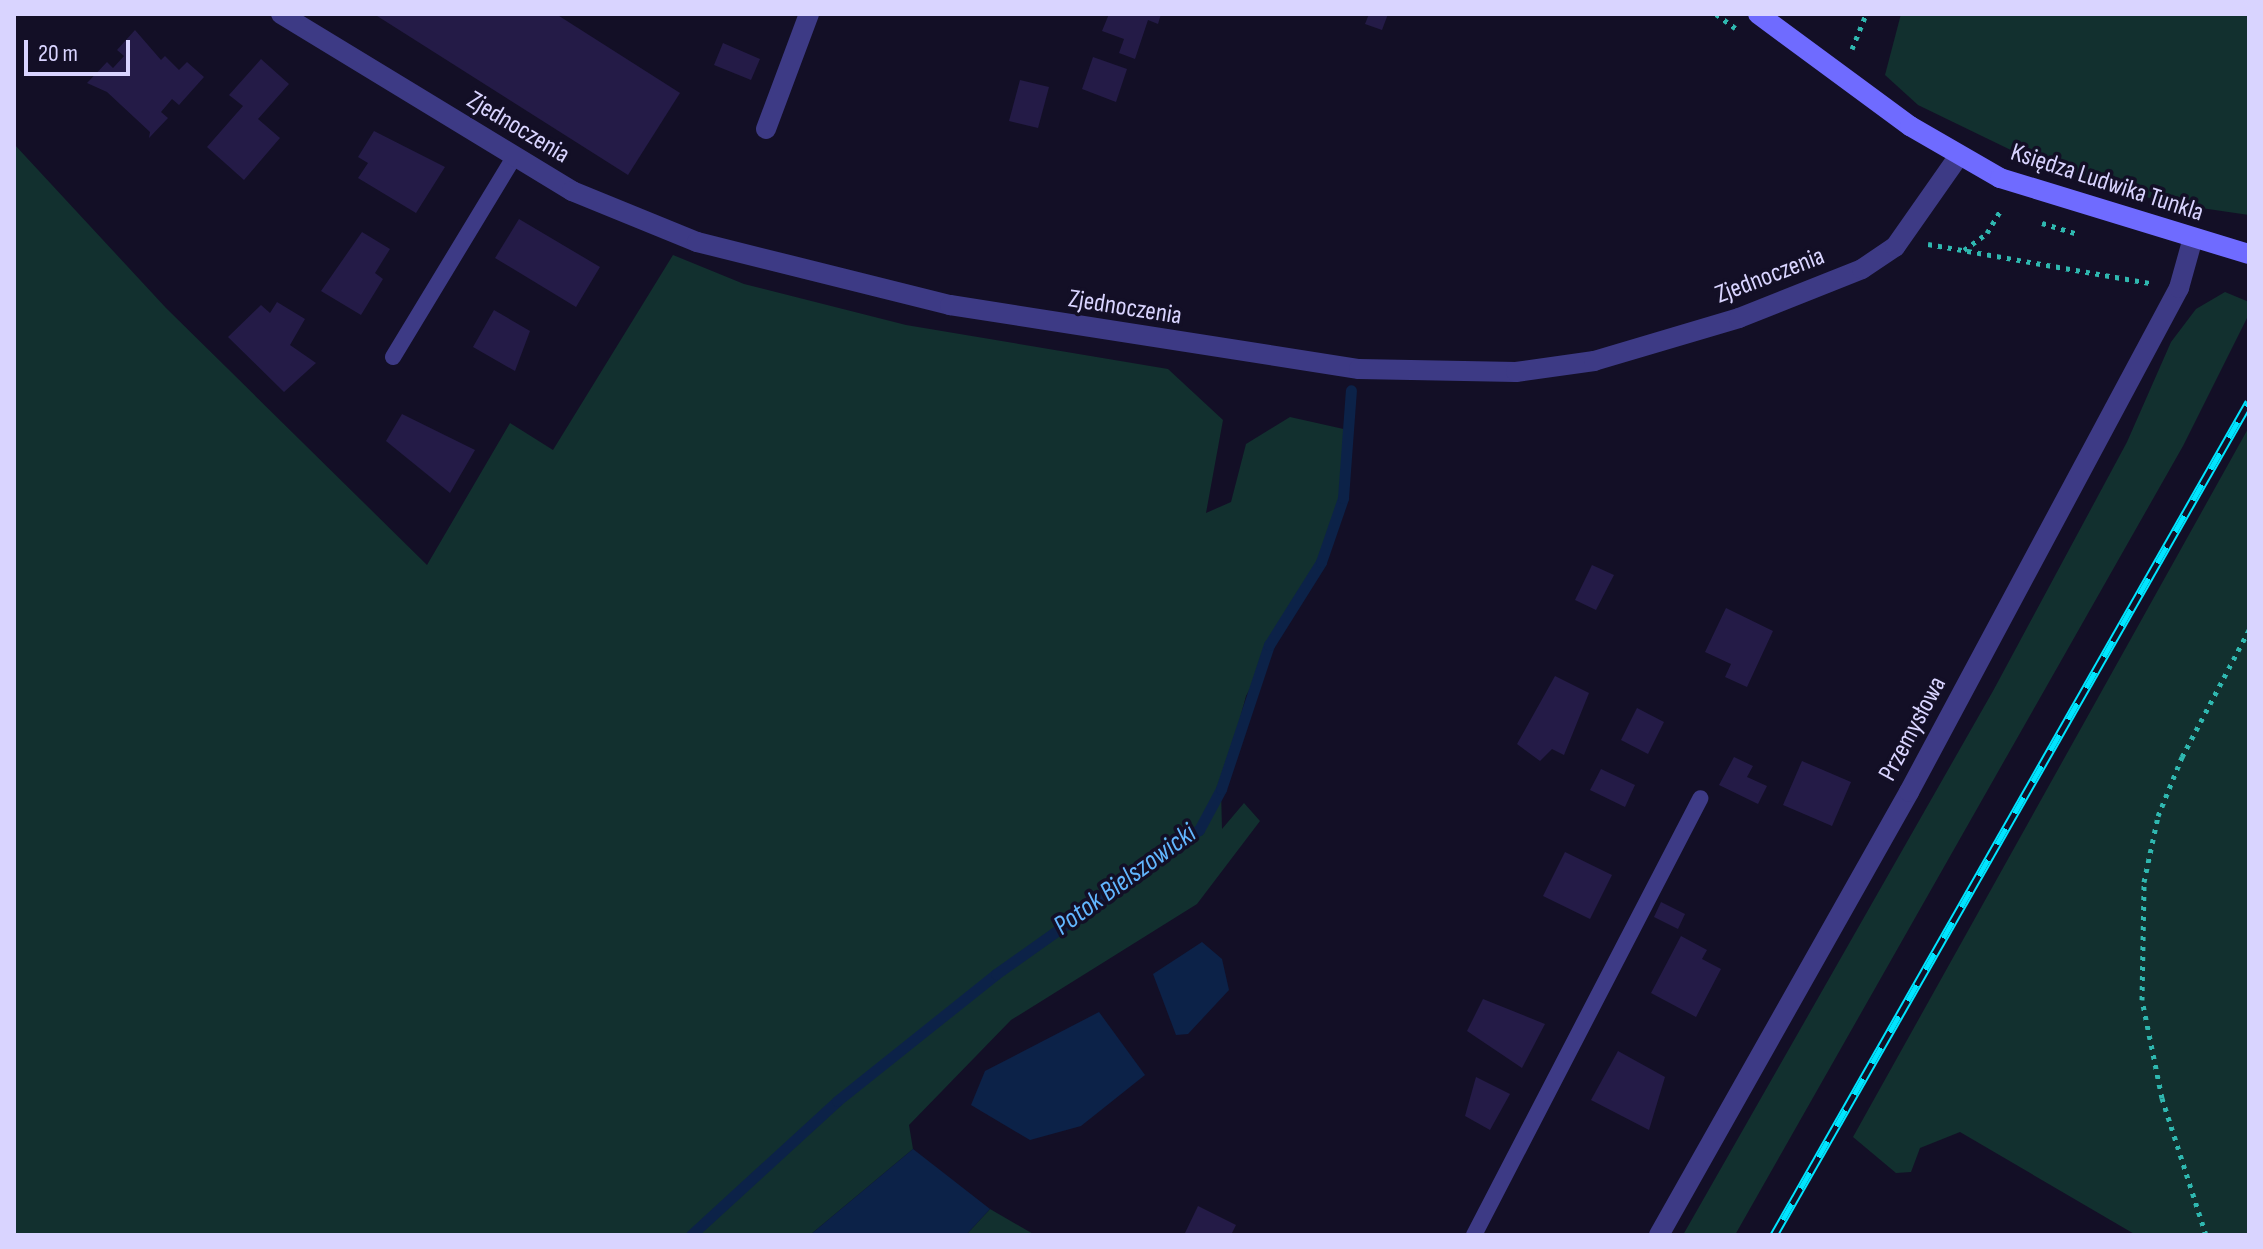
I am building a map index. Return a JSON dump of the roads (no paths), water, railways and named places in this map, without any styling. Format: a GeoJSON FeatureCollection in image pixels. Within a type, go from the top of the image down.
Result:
{"type":"FeatureCollection","features":[{"type":"Feature","properties":{"kind":"street","name":"Zjednoczenia"},"geometry":{"type":"LineString","coordinates":[[281,14],[514,157],[641,223],[865,287],[1146,339],[1434,374],[1594,361],[1739,318],[1862,269],[1908,232],[1958,157]]}},
{"type":"Feature","properties":{"kind":"street"},"geometry":{"type":"LineString","coordinates":[[766,129],[809,14]]}},
{"type":"Feature","properties":{"kind":"street","name":"Księdza Ludwika Tunkla"},"geometry":{"type":"LineString","coordinates":[[1758,14],[1840,76],[1958,157],[2033,192],[2249,254]]}},
{"type":"Feature","properties":{"kind":"street","name":"Przemysłowa"},"geometry":{"type":"LineString","coordinates":[[1659,1235],[1902,806],[2179,288],[2193,238]]}},
{"type":"Feature","properties":{"kind":"lane"},"geometry":{"type":"LineString","coordinates":[[393,357],[514,157]]}},
{"type":"Feature","properties":{"kind":"lane"},"geometry":{"type":"LineString","coordinates":[[1474,1235],[1701,798]]}},
{"type":"Feature","properties":{"kind":"water"},"geometry":{"type":"Polygon","coordinates":[[[1202,942],[1222,959],[1229,990],[1188,1034],[1176,1035],[1153,974],[1202,942]]]}},
{"type":"Feature","properties":{"kind":"water"},"geometry":{"type":"Polygon","coordinates":[[[1099,1012],[1145,1075],[1081,1126],[1030,1140],[971,1105],[985,1071],[1099,1012]]]}},
{"type":"Feature","properties":{"kind":"water"},"geometry":{"type":"Polygon","coordinates":[[[913,1149],[990,1209],[966,1235],[810,1235],[913,1149]]]}},
{"type":"Feature","properties":{"kind":"waterway","name":"Potok Bielszowicki"},"geometry":{"type":"LineString","coordinates":[[691,1235],[837,1101],[996,974],[1199,830],[1221,789],[1269,645],[1321,562],[1343,498],[1351,390]]}},
{"type":"Feature","properties":{"kind":"railway"},"geometry":{"type":"LineString","coordinates":[[1774,1235],[2249,402]]}}]}
